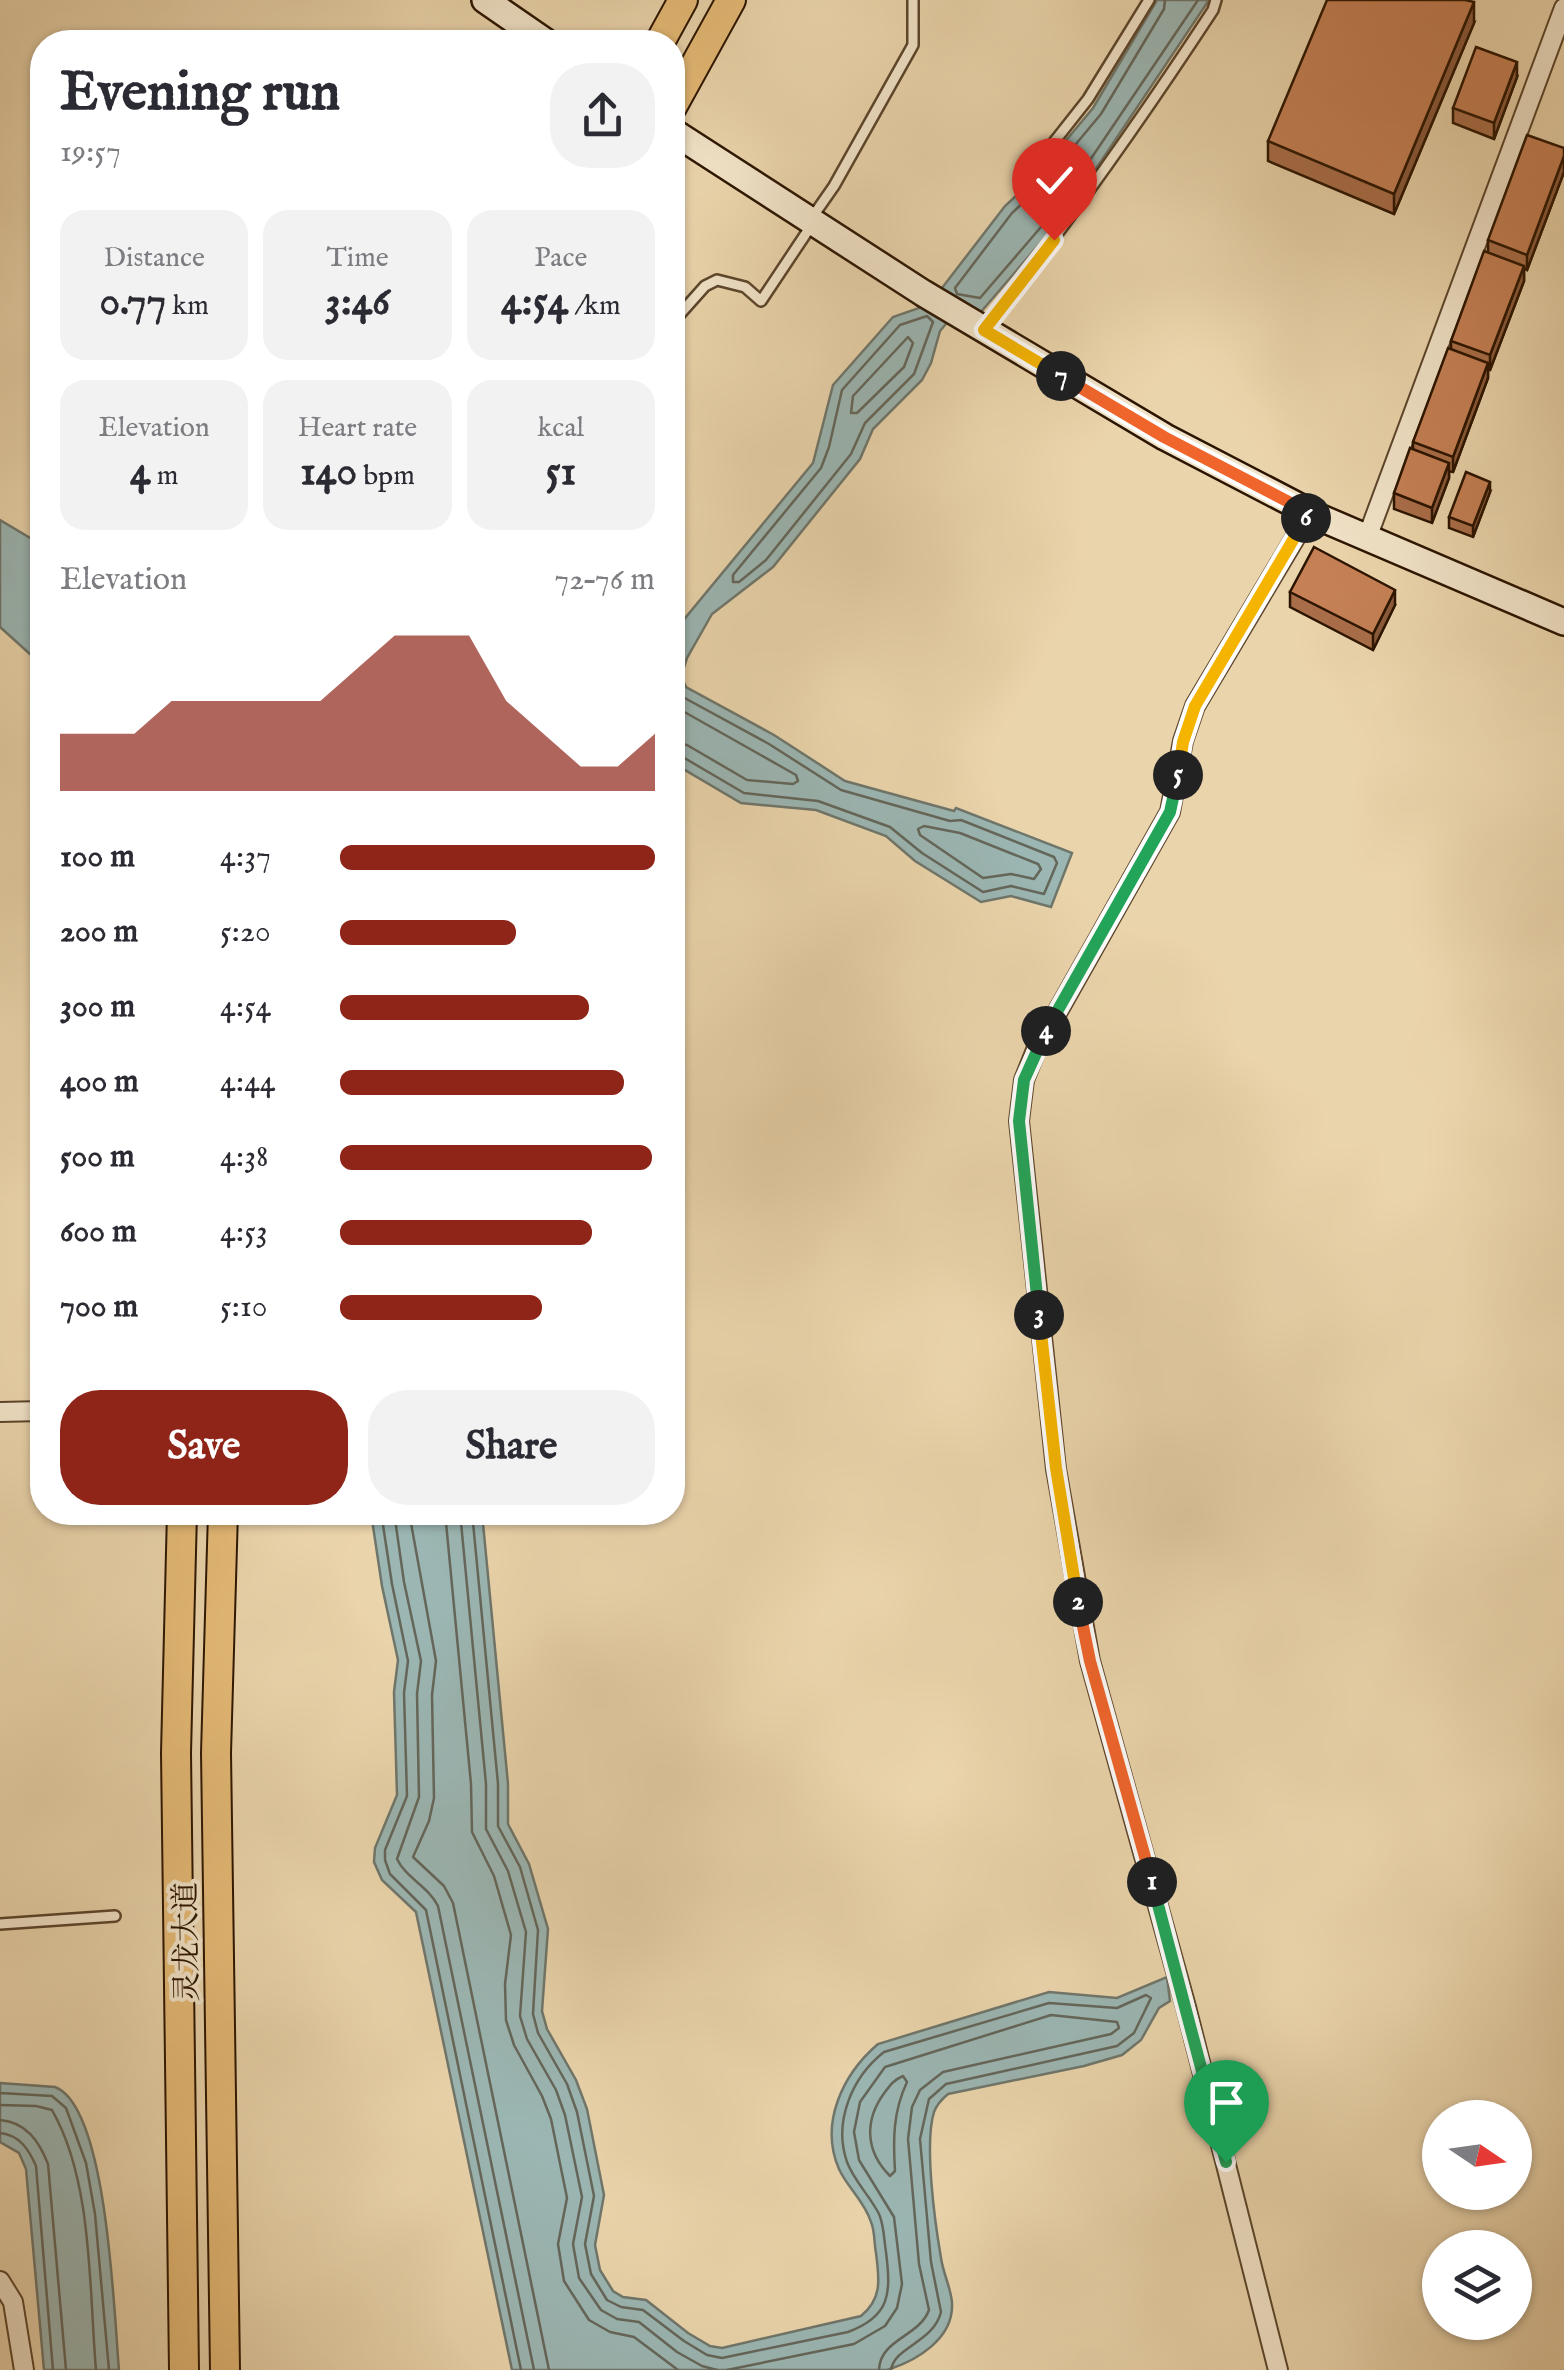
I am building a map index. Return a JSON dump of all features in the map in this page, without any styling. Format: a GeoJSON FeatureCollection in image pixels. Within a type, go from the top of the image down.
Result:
{"type":"FeatureCollection","features":[{"type":"Feature","properties":{"kind":"main road"},"geometry":{"type":"LineString","coordinates":[[485,0],[529,30]]}},
{"type":"Feature","properties":{"kind":"main road"},"geometry":{"type":"LineString","coordinates":[[667,30],[683,0]]}},
{"type":"Feature","properties":{"kind":"main road"},"geometry":{"type":"LineString","coordinates":[[685,82],[730,0]]}},
{"type":"Feature","properties":{"kind":"main road"},"geometry":{"type":"LineString","coordinates":[[685,141],[907,283],[1164,437],[1310,513],[1564,622]]}},
{"type":"Feature","properties":{"kind":"main road","name":"灵龙大道"},"geometry":{"type":"LineString","coordinates":[[182,1525],[176,1753],[184,2370]]}},
{"type":"Feature","properties":{"kind":"main road","name":"灵龙大道"},"geometry":{"type":"LineString","coordinates":[[222,1525],[216,1752],[225,2370]]}},
{"type":"Feature","properties":{"kind":"street"},"geometry":{"type":"LineString","coordinates":[[1367,538],[1564,8]]}},
{"type":"Feature","properties":{"kind":"street"},"geometry":{"type":"LineString","coordinates":[[1278,2370],[1186,2007],[1090,1661],[1056,1468],[1019,1121],[1024,1080],[1036,1050],[1170,812],[1183,742],[1195,706],[1310,513]]}},
{"type":"Feature","properties":{"kind":"street"},"geometry":{"type":"LineString","coordinates":[[0,1412],[30,1411]]}},
{"type":"Feature","properties":{"kind":"street"},"geometry":{"type":"LineString","coordinates":[[0,2282],[13,2302],[24,2370]]}},
{"type":"Feature","properties":{"kind":"lane"},"geometry":{"type":"LineString","coordinates":[[685,308],[705,286],[717,280],[744,287],[761,300],[834,186],[913,45],[913,0]]}},
{"type":"Feature","properties":{"kind":"lane"},"geometry":{"type":"LineString","coordinates":[[1028,174],[1088,100],[1149,0]]}},
{"type":"Feature","properties":{"kind":"lane"},"geometry":{"type":"LineString","coordinates":[[982,329],[1054,240],[1155,99],[1216,0]]}},
{"type":"Feature","properties":{"kind":"lane"},"geometry":{"type":"LineString","coordinates":[[0,1924],[115,1916]]}},
{"type":"Feature","properties":{"kind":"water"},"geometry":{"type":"Polygon","coordinates":[[[1157,0],[1209,0],[1067,212],[980,313],[962,305],[940,331],[922,380],[873,429],[860,459],[773,567],[712,614],[685,664],[685,618],[813,463],[833,385],[893,317],[922,307],[942,288],[1005,206],[1033,180],[1093,108],[1157,0]]]}},
{"type":"Feature","properties":{"kind":"water"},"geometry":{"type":"Polygon","coordinates":[[[0,520],[30,538],[30,654],[0,627],[0,520]]]}},
{"type":"Feature","properties":{"kind":"water"},"geometry":{"type":"Polygon","coordinates":[[[685,685],[845,781],[954,811],[956,808],[1072,853],[1051,907],[1011,896],[981,902],[915,861],[886,836],[816,810],[741,803],[685,770],[685,685]]]}},
{"type":"Feature","properties":{"kind":"water"},"geometry":{"type":"Polygon","coordinates":[[[373,1525],[483,1525],[508,1784],[508,1824],[529,1864],[548,1929],[542,2011],[587,2109],[604,2195],[595,2245],[600,2270],[613,2291],[623,2297],[646,2300],[710,2346],[722,2348],[861,2316],[873,2302],[878,2271],[873,2229],[865,2208],[839,2169],[832,2134],[833,2117],[845,2085],[878,2044],[1049,1992],[1117,1998],[1167,1977],[1170,2001],[1159,2008],[1141,2040],[1122,2055],[948,2094],[938,2104],[931,2126],[932,2184],[941,2258],[952,2303],[947,2327],[931,2347],[887,2370],[512,2370],[416,1912],[382,1880],[374,1862],[375,1848],[397,1795],[394,1692],[398,1660],[373,1525]]]}},
{"type":"Feature","properties":{"kind":"water"},"geometry":{"type":"Polygon","coordinates":[[[0,2083],[55,2087],[73,2103],[87,2132],[105,2216],[119,2370],[44,2370],[26,2169],[19,2153],[0,2142],[0,2083]]]}},
{"type":"Feature","properties":{"kind":"building"},"geometry":{"type":"Polygon","coordinates":[[[1327,0],[1474,2],[1394,194],[1268,141],[1327,0]]]}},
{"type":"Feature","properties":{"kind":"building"},"geometry":{"type":"Polygon","coordinates":[[[1476,47],[1517,62],[1494,123],[1453,108],[1476,47]]]}},
{"type":"Feature","properties":{"kind":"building"},"geometry":{"type":"Polygon","coordinates":[[[1527,135],[1564,148],[1564,156],[1527,255],[1488,240],[1527,135]]]}},
{"type":"Feature","properties":{"kind":"building"},"geometry":{"type":"Polygon","coordinates":[[[1484,251],[1524,266],[1490,355],[1451,341],[1484,251]]]}},
{"type":"Feature","properties":{"kind":"building"},"geometry":{"type":"Polygon","coordinates":[[[1448,348],[1488,363],[1453,457],[1413,442],[1448,348]]]}},
{"type":"Feature","properties":{"kind":"building"},"geometry":{"type":"Polygon","coordinates":[[[1410,448],[1449,463],[1432,508],[1394,493],[1410,448]]]}},
{"type":"Feature","properties":{"kind":"building"},"geometry":{"type":"Polygon","coordinates":[[[1466,472],[1490,482],[1473,526],[1449,517],[1466,472]]]}},
{"type":"Feature","properties":{"kind":"building"},"geometry":{"type":"Polygon","coordinates":[[[1314,547],[1395,590],[1373,634],[1290,592],[1314,547]]]}},
{"type":"Feature","properties":{"kind":"route"},"geometry":{"type":"LineString","coordinates":[[1054,240],[984,330],[1164,437],[1310,513],[1195,706],[1183,742],[1170,812],[1036,1050],[1020,1101],[1056,1468],[1090,1661],[1226,2162]]}}]}
